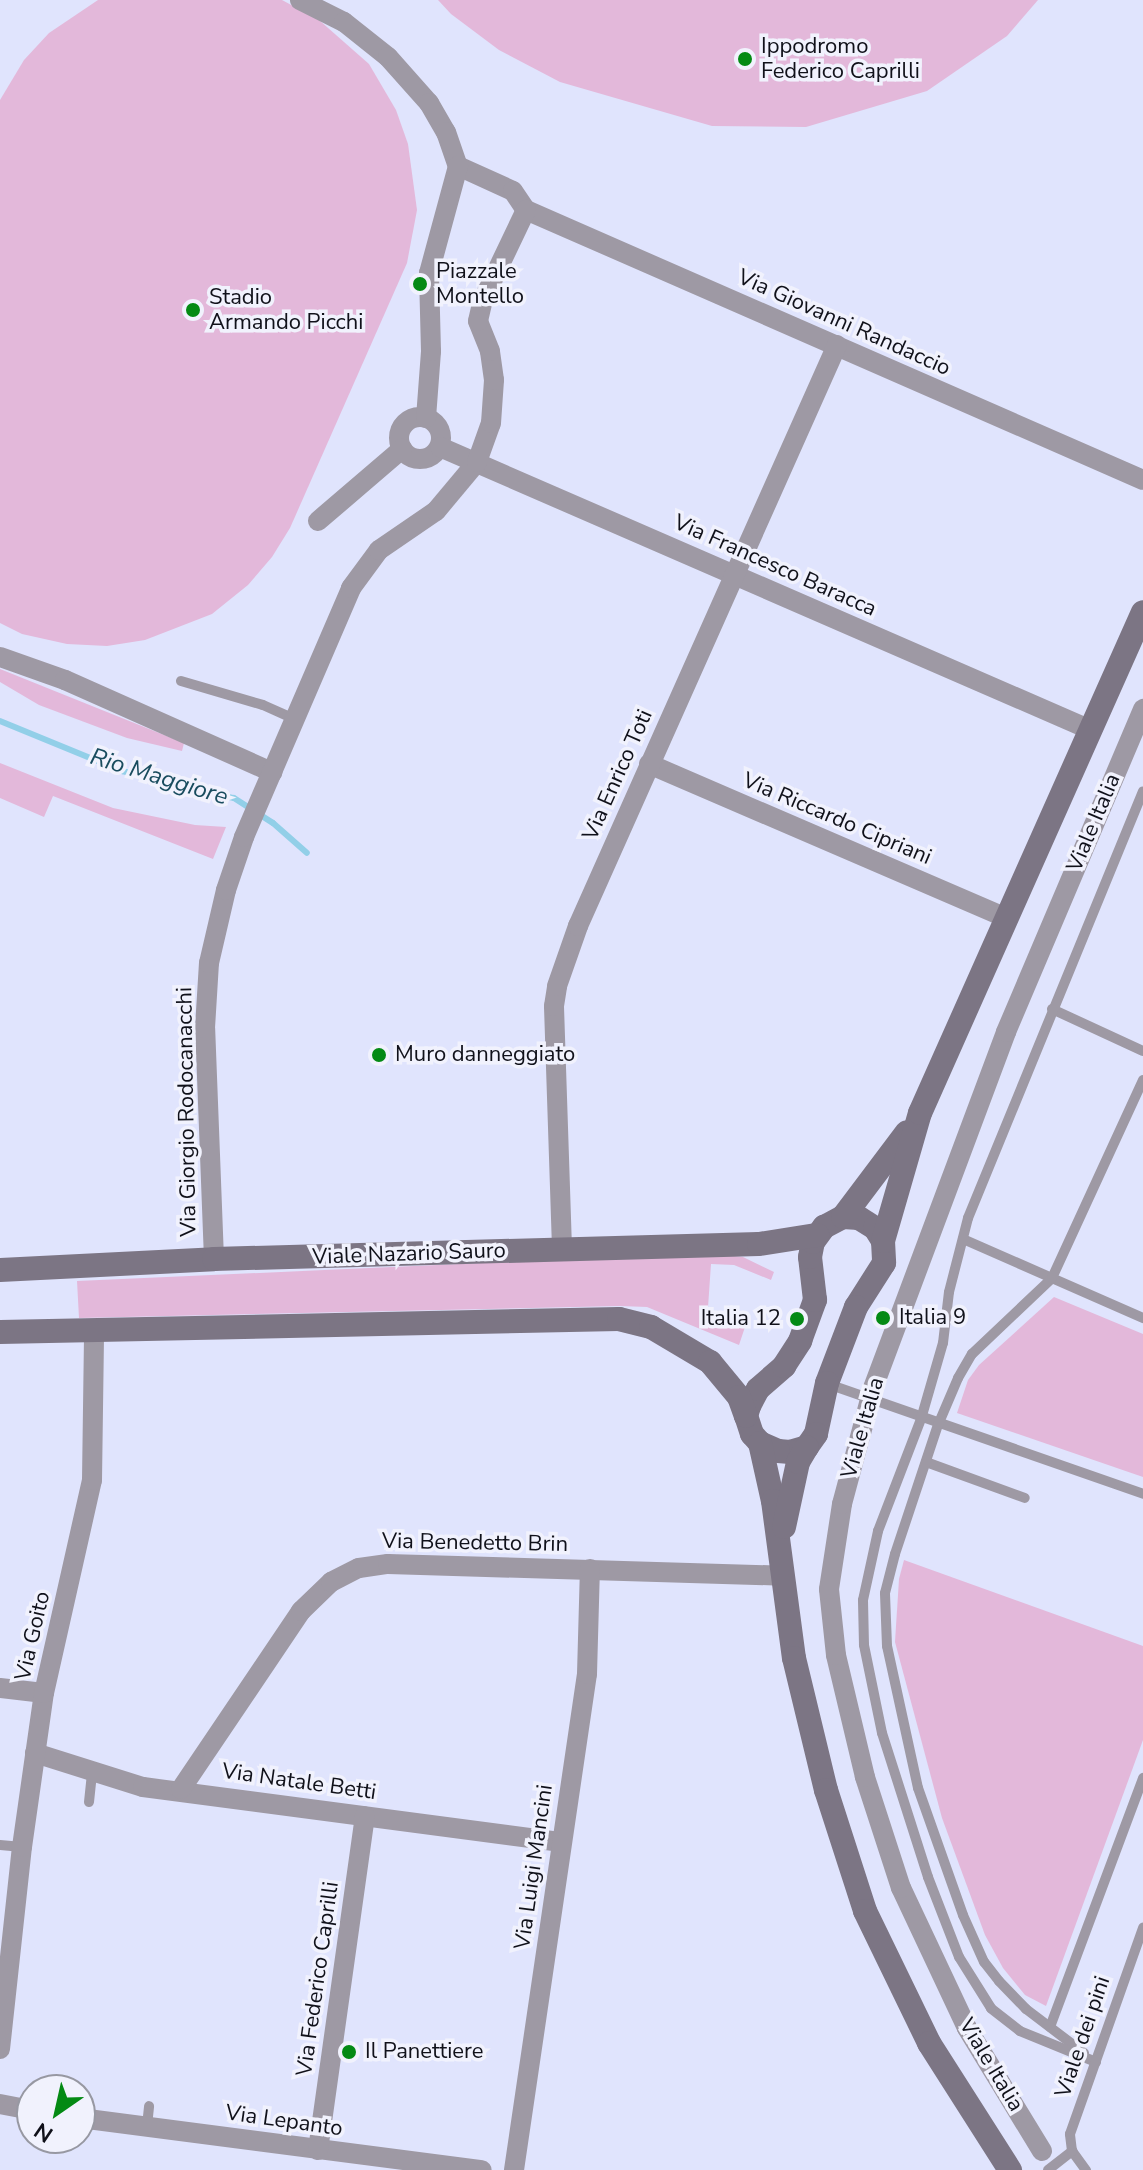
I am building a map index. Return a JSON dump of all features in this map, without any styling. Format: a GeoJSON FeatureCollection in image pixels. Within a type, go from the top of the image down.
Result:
{"type":"FeatureCollection","features":[{"type":"Feature","properties":{"kind":"main road","name":"Viale Italia"},"geometry":{"type":"LineString","coordinates":[[779,1549],[798,1462],[819,1429],[827,1383],[856,1307],[884,1263],[883,1241],[920,1113],[1143,612]]}},
{"type":"Feature","properties":{"kind":"main road","name":"Viale Italia"},"geometry":{"type":"LineString","coordinates":[[817,1235],[830,1222],[843,1217],[865,1193],[920,1113]]}},
{"type":"Feature","properties":{"kind":"main road"},"geometry":{"type":"LineString","coordinates":[[843,1217],[867,1221],[883,1241]]}},
{"type":"Feature","properties":{"kind":"main road","name":"Viale Nazario Sauro"},"geometry":{"type":"LineString","coordinates":[[0,1270],[214,1259],[759,1244],[817,1235]]}},
{"type":"Feature","properties":{"kind":"main road"},"geometry":{"type":"LineString","coordinates":[[746,1416],[754,1394],[784,1366],[808,1323],[816,1295],[810,1257],[817,1235]]}},
{"type":"Feature","properties":{"kind":"main road"},"geometry":{"type":"LineString","coordinates":[[0,1332],[633,1321],[671,1337],[710,1362],[739,1397],[746,1416]]}},
{"type":"Feature","properties":{"kind":"main road","name":"Viale Italia"},"geometry":{"type":"LineString","coordinates":[[746,1416],[752,1434],[760,1443],[794,1658],[822,1777],[865,1911],[929,2043],[1010,2170]]}},
{"type":"Feature","properties":{"kind":"main road"},"geometry":{"type":"LineString","coordinates":[[760,1443],[784,1452],[807,1447]]}},
{"type":"Feature","properties":{"kind":"street"},"geometry":{"type":"LineString","coordinates":[[300,0],[356,30],[408,77],[446,132],[458,166],[429,273],[431,351],[426,418],[440,432],[440,447],[432,456],[419,459],[402,449]]}},
{"type":"Feature","properties":{"kind":"street"},"geometry":{"type":"LineString","coordinates":[[0,657],[65,680],[268,782],[365,565],[379,550],[436,511],[477,462],[491,423],[494,380],[490,351],[478,321],[483,300],[526,210],[513,191],[458,166]]}},
{"type":"Feature","properties":{"kind":"street","name":"Via Giovanni Randaccio"},"geometry":{"type":"LineString","coordinates":[[526,210],[1143,480]]}},
{"type":"Feature","properties":{"kind":"street","name":"Via Enrico Toti"},"geometry":{"type":"LineString","coordinates":[[562,1248],[554,1006],[557,986],[578,926],[732,574],[837,345]]}},
{"type":"Feature","properties":{"kind":"street"},"geometry":{"type":"LineString","coordinates":[[402,449],[400,435],[406,423],[426,418]]}},
{"type":"Feature","properties":{"kind":"street","name":"Via Francesco Baracca"},"geometry":{"type":"LineString","coordinates":[[440,447],[1091,730]]}},
{"type":"Feature","properties":{"kind":"street"},"geometry":{"type":"LineString","coordinates":[[318,521],[402,449]]}},
{"type":"Feature","properties":{"kind":"street","name":"Viale Italia"},"geometry":{"type":"LineString","coordinates":[[1045,2160],[967,2028],[901,1888],[861,1762],[836,1655],[829,1589],[836,1529],[869,1401],[1006,1032],[1143,709]]}},
{"type":"Feature","properties":{"kind":"street","name":"Via Riccardo Cipriani"},"geometry":{"type":"LineString","coordinates":[[649,764],[1006,918]]}},
{"type":"Feature","properties":{"kind":"street","name":"Via Giorgio Rodocanacchi"},"geometry":{"type":"LineString","coordinates":[[214,1259],[207,992],[214,931],[244,837],[268,782]]}},
{"type":"Feature","properties":{"kind":"street","name":"Via Goito"},"geometry":{"type":"LineString","coordinates":[[0,2049],[22,1847],[44,1693],[92,1480],[94,1329]]}},
{"type":"Feature","properties":{"kind":"street","name":"Via Benedetto Brin"},"geometry":{"type":"LineString","coordinates":[[181,1789],[301,1611],[344,1575],[368,1566],[388,1564],[782,1576]]}},
{"type":"Feature","properties":{"kind":"street","name":"Via Luigi Mancini"},"geometry":{"type":"LineString","coordinates":[[514,2170],[587,1674],[590,1569]]}},
{"type":"Feature","properties":{"kind":"street"},"geometry":{"type":"LineString","coordinates":[[0,1688],[44,1693]]}},
{"type":"Feature","properties":{"kind":"street","name":"Via Natale Betti"},"geometry":{"type":"LineString","coordinates":[[35,1753],[143,1787],[181,1789],[561,1842]]}},
{"type":"Feature","properties":{"kind":"street","name":"Via Federico Caprilli"},"geometry":{"type":"LineString","coordinates":[[318,2150],[365,1816]]}},
{"type":"Feature","properties":{"kind":"street","name":"Via Lepanto"},"geometry":{"type":"LineString","coordinates":[[96,2118],[148,2116],[318,2150],[482,2170]]}},
{"type":"Feature","properties":{"kind":"lane"},"geometry":{"type":"LineString","coordinates":[[181,681],[263,705],[294,719]]}},
{"type":"Feature","properties":{"kind":"lane"},"geometry":{"type":"LineString","coordinates":[[1096,2062],[1020,2031],[991,2008],[959,1957],[928,1877],[882,1733],[864,1645],[863,1600],[878,1531],[921,1419],[943,1343],[949,1292],[963,1239],[1052,1009],[1143,791]]}},
{"type":"Feature","properties":{"kind":"lane"},"geometry":{"type":"LineString","coordinates":[[1052,1009],[1143,1051]]}},
{"type":"Feature","properties":{"kind":"lane"},"geometry":{"type":"LineString","coordinates":[[1096,2062],[1026,2009],[984,1962],[918,1788],[884,1621],[885,1593],[938,1425],[972,1354],[1052,1278],[1143,1080]]}},
{"type":"Feature","properties":{"kind":"lane"},"geometry":{"type":"LineString","coordinates":[[963,1239],[1143,1318]]}},
{"type":"Feature","properties":{"kind":"lane"},"geometry":{"type":"LineString","coordinates":[[827,1383],[869,1401],[1143,1494]]}},
{"type":"Feature","properties":{"kind":"lane"},"geometry":{"type":"LineString","coordinates":[[926,1462],[1025,1498]]}},
{"type":"Feature","properties":{"kind":"lane"},"geometry":{"type":"LineString","coordinates":[[89,1802],[92,1772]]}},
{"type":"Feature","properties":{"kind":"lane"},"geometry":{"type":"LineString","coordinates":[[1050,2027],[1143,1778]]}},
{"type":"Feature","properties":{"kind":"lane"},"geometry":{"type":"LineString","coordinates":[[0,1845],[22,1847]]}},
{"type":"Feature","properties":{"kind":"lane","name":"Viale dei pini"},"geometry":{"type":"LineString","coordinates":[[1069,2154],[1070,2134],[1143,1928]]}},
{"type":"Feature","properties":{"kind":"lane"},"geometry":{"type":"LineString","coordinates":[[1045,2160],[1069,2154],[1086,2170]]}},
{"type":"Feature","properties":{"kind":"shaded area","name":"Stadio Armando Picchi"},"geometry":{"type":"Polygon","coordinates":[[[98,0],[282,0],[319,20],[369,64],[396,110],[408,144],[417,210],[407,263],[290,528],[272,557],[248,585],[212,614],[145,640],[107,646],[67,644],[22,634],[0,623],[0,100],[24,60],[49,33],[98,0]]]}},
{"type":"Feature","properties":{"kind":"shaded area","name":"Ippodromo Federico Caprilli"},"geometry":{"type":"Polygon","coordinates":[[[438,0],[1038,0],[1007,36],[927,91],[806,127],[712,126],[560,82],[499,50],[451,14],[438,0]]]}},
{"type":"Feature","properties":{"kind":"shaded area"},"geometry":{"type":"Polygon","coordinates":[[[0,669],[184,743],[182,751],[127,738],[39,705],[0,682],[0,669]]]}},
{"type":"Feature","properties":{"kind":"shaded area"},"geometry":{"type":"Polygon","coordinates":[[[0,763],[113,808],[195,825],[226,827],[213,859],[53,796],[44,817],[0,798],[0,763]]]}},
{"type":"Feature","properties":{"kind":"shaded area"},"geometry":{"type":"Polygon","coordinates":[[[707,1253],[743,1257],[774,1272],[771,1280],[734,1265],[711,1264],[707,1322],[745,1327],[739,1345],[647,1307],[79,1318],[77,1281],[707,1253]]]}},
{"type":"Feature","properties":{"kind":"shaded area"},"geometry":{"type":"Polygon","coordinates":[[[1054,1297],[1143,1334],[1143,1477],[957,1413],[968,1380],[979,1365],[1054,1297]]]}},
{"type":"Feature","properties":{"kind":"shaded area"},"geometry":{"type":"Polygon","coordinates":[[[904,1560],[1143,1646],[1143,1740],[1046,2006],[1025,1995],[1003,1968],[985,1935],[942,1818],[895,1642],[899,1579],[904,1560]]]}},
{"type":"Feature","properties":{"kind":"waterway","name":"Rio Maggiore"},"geometry":{"type":"LineString","coordinates":[[0,721],[122,771],[234,798],[273,823],[307,853]]}},
{"type":"Feature","properties":{"kind":"place","name":"Ippodromo Federico Caprilli"},"geometry":{"type":"Point","coordinates":[745,59]}},
{"type":"Feature","properties":{"kind":"place","name":"Piazzale Montello"},"geometry":{"type":"Point","coordinates":[420,284]}},
{"type":"Feature","properties":{"kind":"place","name":"Stadio Armando Picchi"},"geometry":{"type":"Point","coordinates":[193,310]}},
{"type":"Feature","properties":{"kind":"place","name":"Muro danneggiato"},"geometry":{"type":"Point","coordinates":[379,1055]}},
{"type":"Feature","properties":{"kind":"place","name":"Italia 9"},"geometry":{"type":"Point","coordinates":[883,1318]}},
{"type":"Feature","properties":{"kind":"place","name":"Italia 12"},"geometry":{"type":"Point","coordinates":[797,1319]}},
{"type":"Feature","properties":{"kind":"place","name":"Il Panettiere"},"geometry":{"type":"Point","coordinates":[349,2052]}}]}
